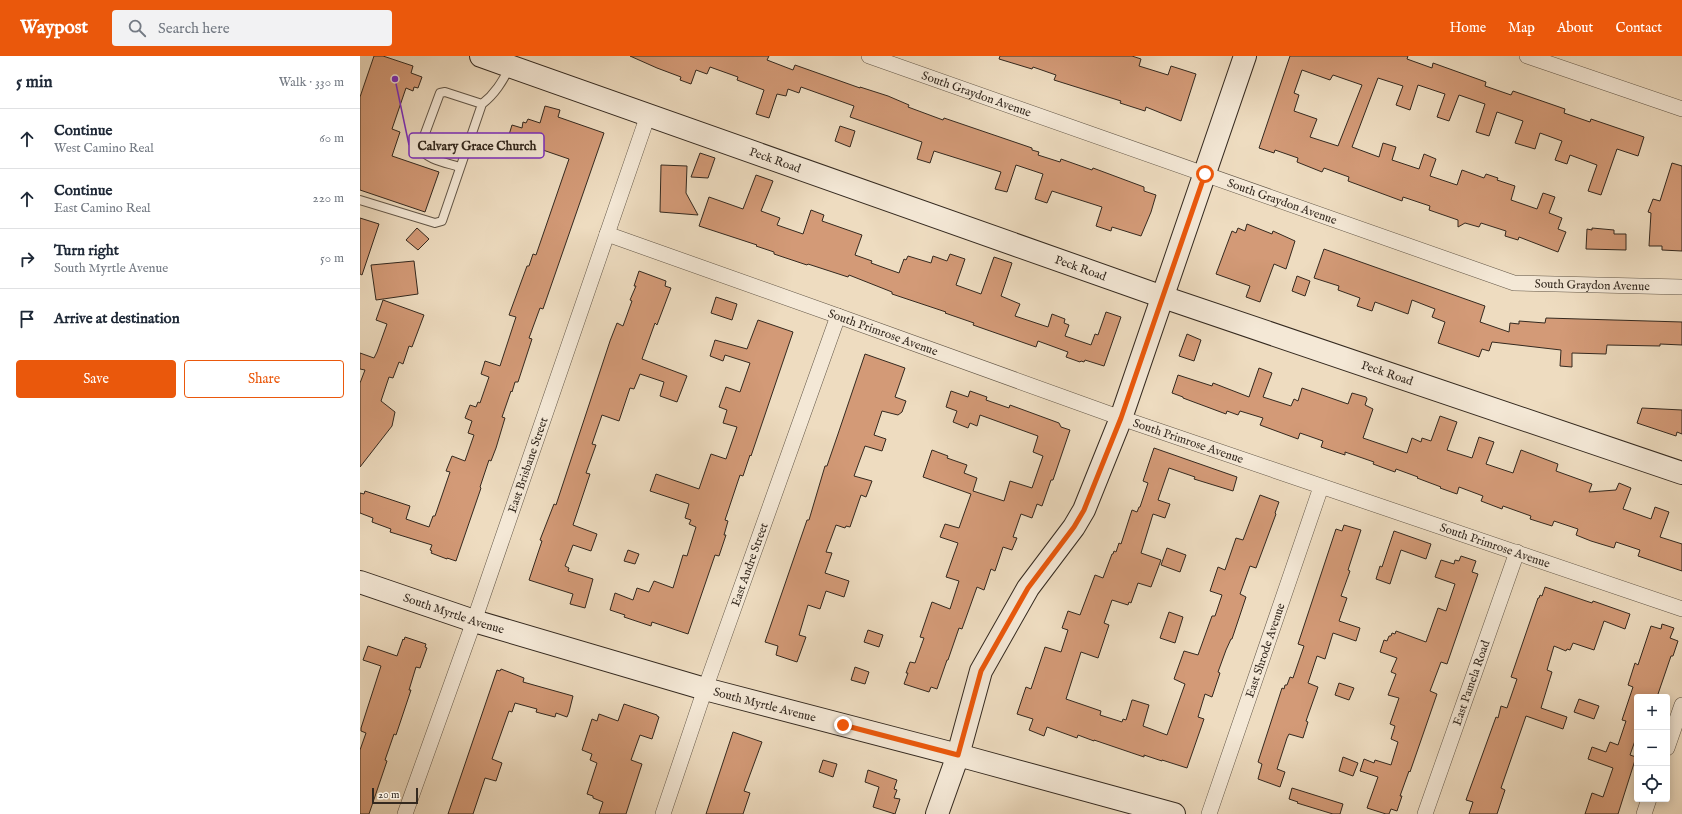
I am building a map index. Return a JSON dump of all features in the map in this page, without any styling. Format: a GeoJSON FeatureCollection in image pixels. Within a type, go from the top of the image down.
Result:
{"type":"FeatureCollection","features":[{"type":"Feature","properties":{"kind":"street","name":"Peck Road"},"geometry":{"type":"LineString","coordinates":[[481,56],[1163,297],[1682,473]]}},
{"type":"Feature","properties":{"kind":"street","name":"South Graydon Avenue"},"geometry":{"type":"LineString","coordinates":[[869,56],[1514,283],[1682,287]]}},
{"type":"Feature","properties":{"kind":"street"},"geometry":{"type":"LineString","coordinates":[[937,814],[958,755],[981,671],[1028,588],[1067,538],[1080,516],[1121,418],[1245,56]]}},
{"type":"Feature","properties":{"kind":"street"},"geometry":{"type":"LineString","coordinates":[[1527,56],[1682,109]]}},
{"type":"Feature","properties":{"kind":"street","name":"East Brisbane Street"},"geometry":{"type":"LineString","coordinates":[[405,814],[474,621],[648,115]]}},
{"type":"Feature","properties":{"kind":"street","name":"South Primrose Avenue"},"geometry":{"type":"LineString","coordinates":[[607,234],[1121,418],[1682,609]]}},
{"type":"Feature","properties":{"kind":"street","name":"East Andre Street"},"geometry":{"type":"LineString","coordinates":[[663,814],[705,689],[838,316]]}},
{"type":"Feature","properties":{"kind":"street","name":"East Shrode Avenue"},"geometry":{"type":"LineString","coordinates":[[1208,814],[1321,487]]}},
{"type":"Feature","properties":{"kind":"street","name":"East Pamela Road"},"geometry":{"type":"LineString","coordinates":[[1425,814],[1517,552]]}},
{"type":"Feature","properties":{"kind":"street","name":"South Myrtle Avenue"},"geometry":{"type":"LineString","coordinates":[[360,582],[474,621],[705,689],[958,755],[1174,814]]}},
{"type":"Feature","properties":{"kind":"street"},"geometry":{"type":"LineString","coordinates":[[1670,739],[1682,705]]}},
{"type":"Feature","properties":{"kind":"street"},"geometry":{"type":"LineString","coordinates":[[1644,814],[1648,802]]}},
{"type":"Feature","properties":{"kind":"lane"},"geometry":{"type":"LineString","coordinates":[[360,200],[435,223],[442,221],[482,104],[498,89],[510,66]]}},
{"type":"Feature","properties":{"kind":"lane"},"geometry":{"type":"LineString","coordinates":[[460,167],[422,152],[420,147],[422,140],[440,93],[445,92],[482,104]]}},
{"type":"Feature","properties":{"kind":"building"},"geometry":{"type":"Polygon","coordinates":[[[374,56],[383,56],[413,66],[411,73],[422,77],[418,88],[414,87],[413,91],[406,88],[392,129],[400,132],[392,156],[439,172],[425,212],[360,190],[360,97],[374,56]]]}},
{"type":"Feature","properties":{"kind":"building"},"geometry":{"type":"Polygon","coordinates":[[[630,56],[769,56],[767,60],[793,70],[795,65],[860,88],[888,96],[909,105],[908,107],[943,120],[944,118],[1032,148],[1032,150],[1039,152],[1038,155],[1060,162],[1061,159],[1092,170],[1093,168],[1144,187],[1144,191],[1156,195],[1141,236],[1112,227],[1111,231],[1096,226],[1102,207],[1052,191],[1047,203],[1035,199],[1043,174],[1016,165],[1007,192],[995,189],[1001,172],[934,151],[930,163],[917,159],[922,142],[850,117],[854,106],[801,87],[799,93],[788,89],[786,96],[777,94],[769,118],[756,114],[764,90],[737,80],[738,77],[710,67],[707,74],[696,70],[691,84],[680,80],[681,77],[630,56]]]}},
{"type":"Feature","properties":{"kind":"building"},"geometry":{"type":"Polygon","coordinates":[[[1000,56],[1132,56],[1141,59],[1139,66],[1168,75],[1171,66],[1196,74],[1181,121],[1146,107],[1145,111],[1120,103],[1121,101],[1054,80],[1056,75],[1033,67],[1032,69],[999,59],[1000,56]]]}},
{"type":"Feature","properties":{"kind":"building"},"geometry":{"type":"Polygon","coordinates":[[[1290,56],[1408,56],[1407,59],[1432,68],[1433,63],[1486,82],[1485,86],[1511,95],[1513,91],[1565,109],[1564,113],[1590,122],[1591,119],[1644,137],[1638,156],[1617,149],[1601,195],[1588,191],[1597,165],[1570,155],[1567,164],[1555,160],[1562,141],[1540,133],[1535,149],[1515,143],[1523,121],[1497,112],[1489,136],[1476,132],[1485,104],[1459,95],[1449,121],[1437,117],[1445,94],[1418,85],[1410,110],[1396,105],[1403,86],[1378,78],[1352,147],[1379,157],[1383,143],[1396,147],[1392,160],[1419,169],[1424,154],[1436,159],[1430,176],[1457,185],[1462,170],[1484,178],[1486,174],[1498,178],[1497,180],[1515,186],[1511,200],[1537,209],[1543,193],[1555,197],[1549,213],[1562,218],[1558,229],[1566,232],[1558,252],[1519,237],[1518,240],[1505,236],[1506,231],[1481,223],[1479,227],[1465,223],[1458,227],[1458,220],[1429,210],[1430,206],[1403,197],[1402,201],[1348,181],[1349,177],[1324,168],[1322,172],[1297,162],[1298,158],[1275,150],[1274,153],[1259,148],[1290,56]],[[1302,70],[1294,93],[1299,95],[1294,111],[1317,119],[1310,137],[1338,146],[1362,85],[1333,75],[1330,80],[1302,70]]]}},
{"type":"Feature","properties":{"kind":"building"},"geometry":{"type":"Polygon","coordinates":[[[545,106],[560,110],[558,117],[604,133],[543,309],[540,308],[529,338],[532,339],[518,382],[515,382],[512,392],[511,391],[502,417],[505,418],[496,448],[491,461],[489,460],[456,561],[431,553],[432,551],[430,550],[432,545],[390,532],[391,529],[372,522],[373,518],[360,513],[360,493],[364,494],[365,491],[410,506],[406,519],[429,527],[433,516],[435,516],[450,472],[446,471],[452,456],[465,461],[474,435],[468,433],[472,421],[465,418],[470,405],[476,407],[478,402],[480,403],[489,377],[481,374],[485,361],[500,366],[516,317],[509,315],[527,266],[529,266],[533,254],[536,255],[569,159],[508,138],[512,125],[522,128],[523,122],[526,123],[528,119],[540,123],[545,106]]]}},
{"type":"Feature","properties":{"kind":"building"},"geometry":{"type":"Polygon","coordinates":[[[840,126],[855,131],[850,147],[835,141],[840,126]]]}},
{"type":"Feature","properties":{"kind":"building"},"geometry":{"type":"Polygon","coordinates":[[[700,153],[715,158],[708,178],[691,177],[700,153]]]}},
{"type":"Feature","properties":{"kind":"building"},"geometry":{"type":"Polygon","coordinates":[[[1672,163],[1682,166],[1682,251],[1662,250],[1662,246],[1649,246],[1651,213],[1648,212],[1653,199],[1660,201],[1672,163]]]}},
{"type":"Feature","properties":{"kind":"building"},"geometry":{"type":"Polygon","coordinates":[[[661,165],[687,166],[686,193],[698,215],[660,212],[661,165]]]}},
{"type":"Feature","properties":{"kind":"building"},"geometry":{"type":"Polygon","coordinates":[[[756,175],[773,181],[761,211],[780,218],[777,225],[803,234],[811,210],[824,215],[822,221],[862,235],[855,255],[872,261],[871,263],[899,273],[904,259],[906,260],[908,256],[931,263],[933,256],[947,261],[950,254],[965,259],[956,285],[981,294],[994,257],[1012,263],[1001,296],[1020,304],[1015,316],[1048,327],[1052,314],[1065,319],[1064,323],[1069,325],[1065,336],[1091,345],[1095,334],[1098,335],[1106,312],[1121,317],[1104,366],[1085,360],[1084,362],[1080,362],[1066,357],[1068,352],[1038,341],[1036,347],[973,325],[974,323],[945,313],[946,312],[892,294],[892,292],[849,275],[848,277],[808,264],[807,265],[774,254],[774,252],[756,246],[757,245],[699,226],[709,197],[743,209],[756,175]]]}},
{"type":"Feature","properties":{"kind":"building"},"geometry":{"type":"Polygon","coordinates":[[[360,218],[379,224],[362,275],[360,274],[360,218]]]}},
{"type":"Feature","properties":{"kind":"building"},"geometry":{"type":"Polygon","coordinates":[[[1247,224],[1272,234],[1273,231],[1295,241],[1286,269],[1274,264],[1260,302],[1246,297],[1250,286],[1216,274],[1232,231],[1236,233],[1238,228],[1245,231],[1247,224]]]}},
{"type":"Feature","properties":{"kind":"building"},"geometry":{"type":"Polygon","coordinates":[[[417,228],[429,239],[418,250],[406,240],[417,228]]]}},
{"type":"Feature","properties":{"kind":"building"},"geometry":{"type":"Polygon","coordinates":[[[1592,228],[1614,230],[1614,234],[1626,234],[1626,250],[1586,249],[1587,229],[1592,230],[1592,228]]]}},
{"type":"Feature","properties":{"kind":"building"},"geometry":{"type":"Polygon","coordinates":[[[1324,249],[1485,306],[1480,322],[1509,332],[1510,323],[1519,324],[1519,321],[1545,323],[1546,318],[1682,322],[1682,345],[1607,345],[1606,354],[1572,353],[1572,367],[1560,366],[1561,350],[1492,342],[1489,351],[1482,349],[1479,357],[1438,343],[1445,322],[1432,317],[1435,309],[1412,300],[1408,314],[1375,302],[1372,311],[1357,306],[1360,298],[1338,290],[1339,286],[1314,278],[1324,249]]]}},
{"type":"Feature","properties":{"kind":"building"},"geometry":{"type":"Polygon","coordinates":[[[414,261],[418,294],[376,300],[371,265],[414,261]]]}},
{"type":"Feature","properties":{"kind":"building"},"geometry":{"type":"Polygon","coordinates":[[[639,271],[666,281],[665,286],[671,288],[657,325],[655,323],[642,359],[687,376],[677,402],[660,396],[664,382],[640,374],[634,389],[630,388],[619,421],[602,415],[592,444],[596,445],[586,473],[590,474],[573,525],[597,534],[591,551],[573,545],[565,566],[569,568],[568,571],[593,579],[585,608],[570,604],[573,594],[529,580],[542,541],[540,540],[554,504],[556,505],[610,341],[617,323],[623,326],[632,301],[630,300],[636,286],[634,286],[639,271]]]}},
{"type":"Feature","properties":{"kind":"building"},"geometry":{"type":"Polygon","coordinates":[[[1297,276],[1310,281],[1305,296],[1292,291],[1297,276]]]}},
{"type":"Feature","properties":{"kind":"building"},"geometry":{"type":"Polygon","coordinates":[[[716,297],[737,304],[732,320],[711,313],[716,297]]]}},
{"type":"Feature","properties":{"kind":"building"},"geometry":{"type":"Polygon","coordinates":[[[383,300],[424,315],[412,347],[409,346],[403,364],[399,362],[393,378],[389,377],[381,401],[395,412],[392,426],[360,467],[360,383],[365,370],[360,369],[360,353],[374,358],[377,352],[387,324],[376,320],[383,300]]]}},
{"type":"Feature","properties":{"kind":"building"},"geometry":{"type":"Polygon","coordinates":[[[758,320],[793,332],[751,456],[750,455],[743,476],[740,475],[725,520],[728,521],[724,535],[726,535],[719,556],[715,555],[688,634],[652,622],[651,626],[624,617],[625,615],[610,610],[615,593],[633,600],[637,588],[649,592],[654,581],[673,588],[683,555],[687,556],[696,527],[689,524],[691,520],[685,518],[689,504],[650,491],[656,474],[699,489],[711,454],[726,459],[737,427],[723,423],[727,410],[719,407],[726,387],[740,392],[750,363],[725,355],[723,361],[710,356],[715,340],[747,349],[758,320]]]}},
{"type":"Feature","properties":{"kind":"building"},"geometry":{"type":"Polygon","coordinates":[[[1187,334],[1201,340],[1194,361],[1179,356],[1187,334]]]}},
{"type":"Feature","properties":{"kind":"building"},"geometry":{"type":"Polygon","coordinates":[[[865,354],[905,368],[895,397],[906,401],[902,412],[898,415],[882,411],[874,435],[886,439],[882,451],[865,446],[854,476],[872,481],[866,497],[861,495],[850,527],[846,526],[845,528],[836,525],[826,552],[832,553],[825,573],[849,581],[844,597],[826,591],[820,609],[808,605],[799,635],[806,637],[797,662],[776,655],[778,646],[765,642],[807,520],[809,520],[825,466],[827,466],[865,354]]]}},
{"type":"Feature","properties":{"kind":"building"},"geometry":{"type":"Polygon","coordinates":[[[1259,368],[1272,373],[1263,397],[1291,406],[1294,399],[1298,401],[1302,388],[1348,404],[1352,393],[1366,397],[1367,399],[1365,405],[1373,409],[1363,438],[1407,453],[1412,438],[1421,442],[1422,438],[1431,441],[1440,416],[1457,422],[1447,450],[1472,458],[1479,437],[1494,442],[1486,464],[1513,473],[1521,450],[1558,464],[1556,471],[1592,484],[1589,492],[1616,490],[1619,483],[1631,488],[1623,509],[1651,519],[1655,507],[1669,512],[1660,537],[1682,544],[1682,571],[1638,556],[1640,550],[1616,542],[1614,548],[1576,535],[1578,529],[1554,521],[1552,526],[1530,519],[1531,516],[1503,506],[1502,509],[1481,501],[1483,496],[1459,487],[1457,494],[1396,469],[1395,472],[1373,464],[1374,462],[1345,452],[1345,455],[1321,447],[1323,441],[1300,433],[1298,439],[1260,425],[1263,418],[1240,411],[1238,415],[1227,411],[1226,414],[1172,393],[1178,375],[1212,386],[1213,383],[1249,397],[1259,368]]]}},
{"type":"Feature","properties":{"kind":"building"},"geometry":{"type":"Polygon","coordinates":[[[951,391],[968,397],[970,391],[987,397],[986,400],[1009,408],[1010,405],[1059,423],[1061,427],[1070,430],[1053,480],[1051,480],[1042,506],[1037,504],[1032,518],[1021,514],[1013,537],[1017,538],[1012,550],[1003,547],[995,571],[991,569],[984,590],[977,587],[962,629],[959,628],[937,689],[931,687],[929,692],[904,684],[908,673],[906,673],[910,662],[915,663],[924,638],[920,637],[932,602],[950,609],[959,581],[946,577],[958,543],[940,537],[945,524],[959,528],[971,494],[923,477],[932,450],[948,456],[947,458],[967,465],[964,473],[977,478],[973,491],[1004,501],[1010,481],[1032,488],[1043,456],[1033,452],[1038,436],[980,415],[977,426],[970,423],[968,428],[953,422],[957,411],[946,407],[951,391]]]}},
{"type":"Feature","properties":{"kind":"building"},"geometry":{"type":"Polygon","coordinates":[[[1642,408],[1682,410],[1682,434],[1677,432],[1676,436],[1637,423],[1642,408]]]}},
{"type":"Feature","properties":{"kind":"building"},"geometry":{"type":"Polygon","coordinates":[[[1154,448],[1237,477],[1233,491],[1194,479],[1195,477],[1169,468],[1158,500],[1170,504],[1165,518],[1153,514],[1141,553],[1161,560],[1151,587],[1138,583],[1131,603],[1129,602],[1128,605],[1112,600],[1104,623],[1109,625],[1098,658],[1081,652],[1066,699],[1101,711],[1100,715],[1122,722],[1123,719],[1126,720],[1133,700],[1149,705],[1143,726],[1167,735],[1185,684],[1174,679],[1184,651],[1198,655],[1212,616],[1215,616],[1222,595],[1210,591],[1218,567],[1225,570],[1236,538],[1243,540],[1260,495],[1279,502],[1256,568],[1250,566],[1240,594],[1246,597],[1232,639],[1226,650],[1218,672],[1220,673],[1212,697],[1205,694],[1198,717],[1204,719],[1187,768],[1144,755],[1144,757],[1078,735],[1077,738],[1047,727],[1044,736],[1029,730],[1033,719],[1017,714],[1026,687],[1031,689],[1045,647],[1061,652],[1068,630],[1062,628],[1068,611],[1080,615],[1095,575],[1103,578],[1112,554],[1114,551],[1116,552],[1119,543],[1121,544],[1132,510],[1137,512],[1140,507],[1148,483],[1143,481],[1154,448]]]}},
{"type":"Feature","properties":{"kind":"building"},"geometry":{"type":"Polygon","coordinates":[[[1344,525],[1361,530],[1348,570],[1350,571],[1341,596],[1347,598],[1339,621],[1360,628],[1356,641],[1333,633],[1325,659],[1317,656],[1308,683],[1318,687],[1306,721],[1308,722],[1303,738],[1289,734],[1287,738],[1277,769],[1285,772],[1280,787],[1258,779],[1262,764],[1258,762],[1282,688],[1284,689],[1285,685],[1287,685],[1290,677],[1293,678],[1304,646],[1298,644],[1336,529],[1342,531],[1344,525]]]}},
{"type":"Feature","properties":{"kind":"building"},"geometry":{"type":"Polygon","coordinates":[[[1394,531],[1431,544],[1426,559],[1401,550],[1390,584],[1376,579],[1380,566],[1382,567],[1394,531]]]}},
{"type":"Feature","properties":{"kind":"building"},"geometry":{"type":"Polygon","coordinates":[[[1167,548],[1186,555],[1180,572],[1161,565],[1167,548]]]}},
{"type":"Feature","properties":{"kind":"building"},"geometry":{"type":"Polygon","coordinates":[[[628,550],[639,554],[635,564],[624,561],[628,550]]]}},
{"type":"Feature","properties":{"kind":"building"},"geometry":{"type":"Polygon","coordinates":[[[1461,556],[1476,561],[1472,572],[1478,574],[1447,664],[1441,662],[1430,691],[1437,694],[1410,772],[1409,771],[1400,796],[1402,796],[1397,811],[1391,809],[1389,814],[1386,814],[1367,808],[1378,777],[1360,771],[1364,759],[1374,763],[1375,760],[1391,765],[1398,742],[1391,739],[1395,726],[1390,724],[1399,698],[1388,695],[1396,674],[1391,672],[1397,658],[1380,652],[1384,640],[1387,641],[1389,636],[1391,636],[1392,633],[1395,634],[1396,631],[1426,642],[1438,608],[1446,611],[1455,584],[1435,577],[1441,560],[1454,564],[1455,560],[1459,561],[1461,556]]]}},
{"type":"Feature","properties":{"kind":"building"},"geometry":{"type":"Polygon","coordinates":[[[1545,587],[1630,614],[1625,629],[1604,621],[1594,650],[1573,643],[1570,650],[1567,649],[1566,651],[1554,646],[1547,670],[1552,672],[1541,708],[1567,717],[1563,729],[1526,716],[1501,788],[1505,790],[1497,814],[1469,814],[1473,802],[1466,800],[1496,717],[1498,718],[1501,706],[1507,708],[1517,679],[1511,677],[1538,598],[1540,595],[1542,596],[1545,587]]]}},
{"type":"Feature","properties":{"kind":"building"},"geometry":{"type":"Polygon","coordinates":[[[1169,612],[1183,617],[1175,643],[1160,638],[1169,612]]]}},
{"type":"Feature","properties":{"kind":"building"},"geometry":{"type":"Polygon","coordinates":[[[1662,624],[1674,628],[1670,638],[1678,641],[1673,656],[1671,656],[1658,694],[1634,694],[1634,744],[1630,755],[1634,756],[1634,763],[1618,814],[1585,814],[1592,793],[1603,797],[1613,768],[1588,759],[1592,747],[1606,752],[1610,742],[1618,745],[1626,721],[1622,720],[1633,687],[1628,685],[1635,663],[1638,665],[1651,626],[1661,629],[1662,624]]]}},
{"type":"Feature","properties":{"kind":"building"},"geometry":{"type":"Polygon","coordinates":[[[868,630],[883,635],[879,647],[864,642],[868,630]]]}},
{"type":"Feature","properties":{"kind":"building"},"geometry":{"type":"Polygon","coordinates":[[[405,637],[426,644],[425,647],[427,648],[420,668],[416,667],[409,690],[411,690],[396,735],[394,734],[385,760],[387,761],[369,814],[360,814],[360,750],[366,733],[361,731],[361,728],[381,666],[363,660],[368,646],[397,656],[405,637]]]}},
{"type":"Feature","properties":{"kind":"building"},"geometry":{"type":"Polygon","coordinates":[[[855,667],[869,672],[865,684],[851,680],[855,667]]]}},
{"type":"Feature","properties":{"kind":"building"},"geometry":{"type":"Polygon","coordinates":[[[501,669],[524,678],[523,682],[573,696],[569,712],[567,717],[556,713],[555,717],[536,712],[537,709],[515,703],[512,712],[509,711],[492,759],[502,763],[496,781],[485,778],[473,814],[448,814],[497,670],[500,671],[501,669]]]}},
{"type":"Feature","properties":{"kind":"building"},"geometry":{"type":"Polygon","coordinates":[[[1339,683],[1354,688],[1349,700],[1335,695],[1339,683]]]}},
{"type":"Feature","properties":{"kind":"building"},"geometry":{"type":"Polygon","coordinates":[[[1579,699],[1599,706],[1594,719],[1574,712],[1579,699]]]}},
{"type":"Feature","properties":{"kind":"building"},"geometry":{"type":"Polygon","coordinates":[[[624,704],[659,717],[652,739],[640,735],[631,760],[642,764],[626,814],[599,814],[603,802],[587,794],[597,763],[590,760],[592,754],[582,750],[592,719],[597,721],[599,714],[618,721],[624,704]]]}},
{"type":"Feature","properties":{"kind":"building"},"geometry":{"type":"Polygon","coordinates":[[[733,732],[762,742],[744,791],[750,793],[743,814],[706,814],[733,732]]]}},
{"type":"Feature","properties":{"kind":"building"},"geometry":{"type":"Polygon","coordinates":[[[1343,757],[1358,763],[1353,776],[1339,771],[1343,757]]]}},
{"type":"Feature","properties":{"kind":"building"},"geometry":{"type":"Polygon","coordinates":[[[823,760],[837,764],[833,777],[819,772],[823,760]]]}},
{"type":"Feature","properties":{"kind":"building"},"geometry":{"type":"Polygon","coordinates":[[[868,770],[897,780],[894,789],[897,790],[894,798],[900,799],[895,814],[873,807],[879,787],[865,782],[868,770]]]}},
{"type":"Feature","properties":{"kind":"building"},"geometry":{"type":"Polygon","coordinates":[[[1292,788],[1343,804],[1340,814],[1333,814],[1297,803],[1298,802],[1289,799],[1292,788]]]}},
{"type":"Feature","properties":{"kind":"place","name":"Calvary Grace Church"},"geometry":{"type":"Point","coordinates":[395,79]}},
{"type":"Feature","properties":{"kind":"route"},"geometry":{"type":"LineString","coordinates":[[843,725],[958,755],[981,671],[1028,588],[1063,543],[1084,510],[1121,418],[1205,174]]}}]}
